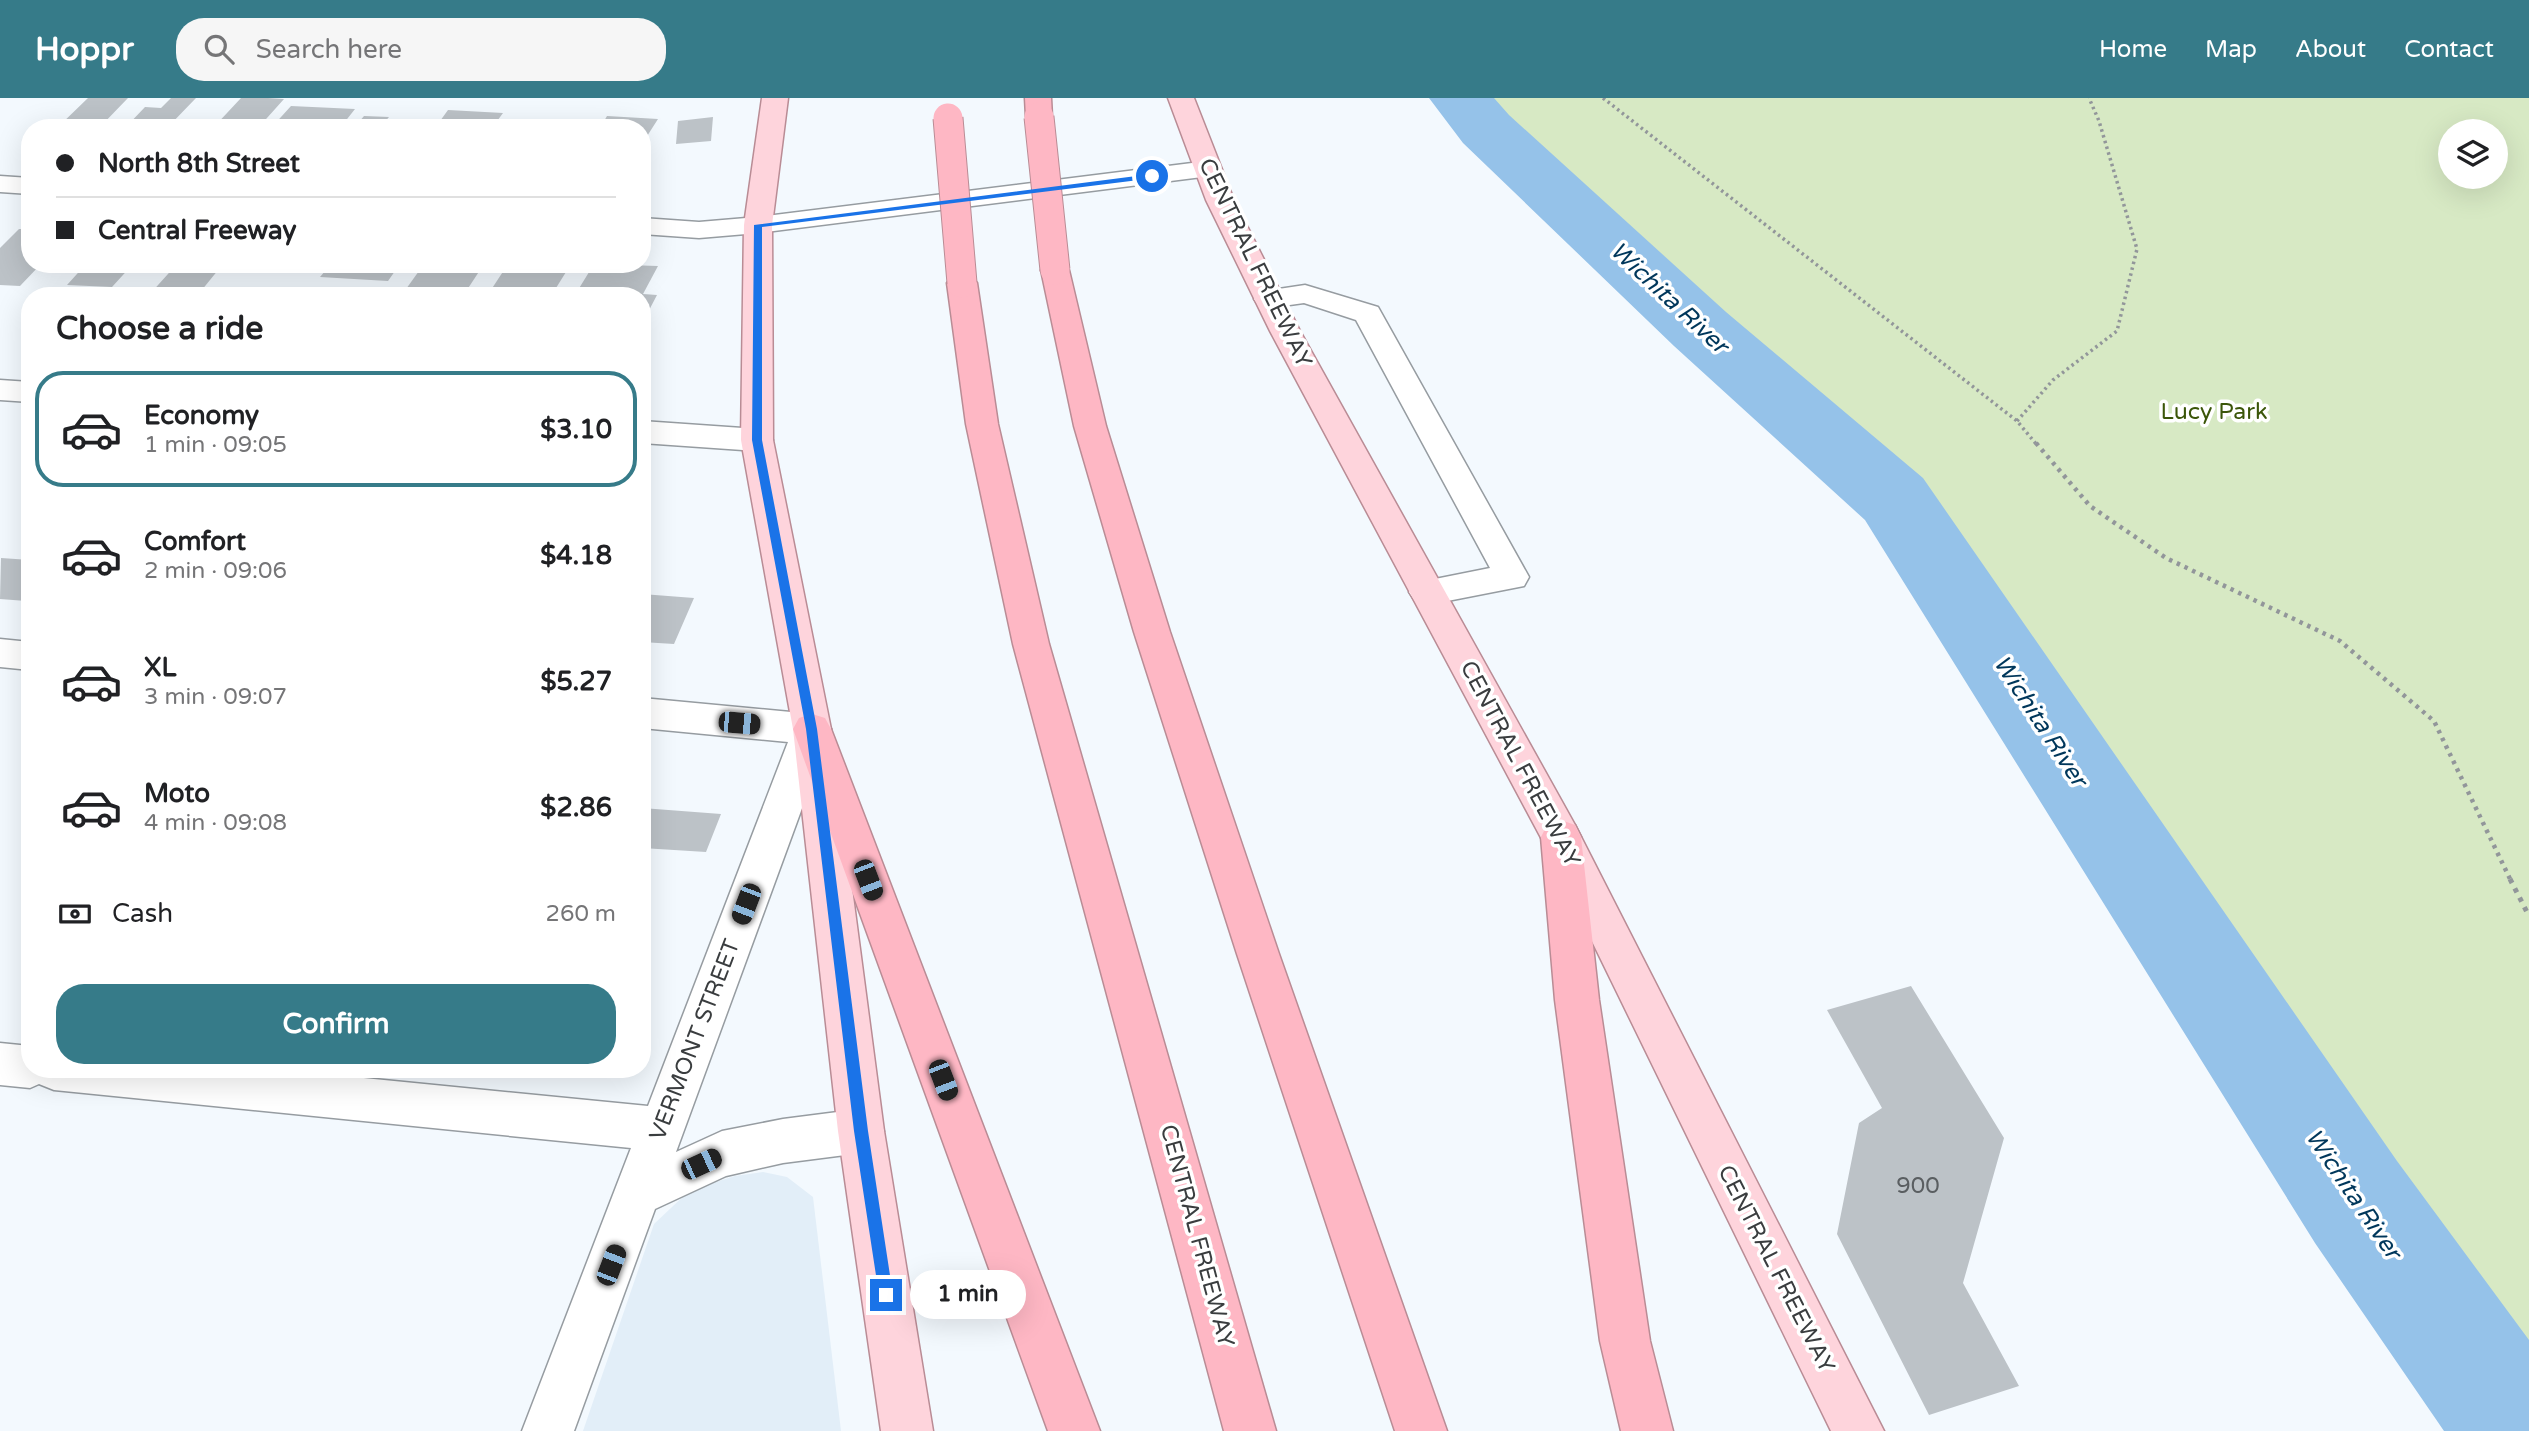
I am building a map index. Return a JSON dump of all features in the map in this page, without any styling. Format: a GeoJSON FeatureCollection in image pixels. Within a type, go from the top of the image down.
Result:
{"type":"FeatureCollection","features":[{"type":"Feature","properties":{"kind":"highway"},"geometry":{"type":"LineString","coordinates":[[1038,107],[1055,270],[1090,426],[1153,632],[1258,954],[1421,1431]]}},
{"type":"Feature","properties":{"kind":"highway","name":"CENTRAL FREEWAY"},"geometry":{"type":"LineString","coordinates":[[949,108],[962,283],[982,424],[1031,643],[1250,1431]]}},
{"type":"Feature","properties":{"kind":"highway"},"geometry":{"type":"LineString","coordinates":[[812,729],[1074,1431]]}},
{"type":"Feature","properties":{"kind":"highway"},"geometry":{"type":"LineString","coordinates":[[1561,838],[1577,1000],[1625,1341],[1647,1431]]}},
{"type":"Feature","properties":{"kind":"main road"},"geometry":{"type":"LineString","coordinates":[[775,98],[758,225],[757,440],[812,729],[861,1131],[906,1431]]}},
{"type":"Feature","properties":{"kind":"main road","name":"CENTRAL FREEWAY"},"geometry":{"type":"LineString","coordinates":[[1181,98],[1220,200],[1269,299],[1561,838],[1858,1431]]}},
{"type":"Feature","properties":{"kind":"street"},"geometry":{"type":"LineString","coordinates":[[651,227],[699,230],[758,225],[1208,169]]}},
{"type":"Feature","properties":{"kind":"street"},"geometry":{"type":"LineString","coordinates":[[0,184],[21,185]]}},
{"type":"Feature","properties":{"kind":"street"},"geometry":{"type":"LineString","coordinates":[[1269,299],[1305,293],[1367,314],[1512,577],[1427,592]]}},
{"type":"Feature","properties":{"kind":"street"},"geometry":{"type":"LineString","coordinates":[[0,390],[21,391]]}},
{"type":"Feature","properties":{"kind":"street"},"geometry":{"type":"LineString","coordinates":[[651,433],[757,440]]}},
{"type":"Feature","properties":{"kind":"street"},"geometry":{"type":"LineString","coordinates":[[0,653],[21,655]]}},
{"type":"Feature","properties":{"kind":"street"},"geometry":{"type":"LineString","coordinates":[[651,714],[812,729]]}},
{"type":"Feature","properties":{"kind":"street","name":"VERMONT STREET"},"geometry":{"type":"LineString","coordinates":[[548,1431],[812,729]]}},
{"type":"Feature","properties":{"kind":"street"},"geometry":{"type":"LineString","coordinates":[[0,1064],[21,1066]]}},
{"type":"Feature","properties":{"kind":"street"},"geometry":{"type":"LineString","coordinates":[[145,1078],[662,1129]]}},
{"type":"Feature","properties":{"kind":"street","name":"VERMONT STREET"},"geometry":{"type":"LineString","coordinates":[[638,1193],[722,1154],[783,1141],[861,1131]]}},
{"type":"Feature","properties":{"kind":"path"},"geometry":{"type":"LineString","coordinates":[[1603,98],[2017,421],[2090,506],[2166,558],[2340,641],[2434,721],[2493,847],[2529,916]]}},
{"type":"Feature","properties":{"kind":"path"},"geometry":{"type":"LineString","coordinates":[[2017,421],[2053,380],[2117,331],[2137,249],[2099,121],[2089,98]]}},
{"type":"Feature","properties":{"kind":"shaded area"},"geometry":{"type":"Polygon","coordinates":[[[763,1172],[787,1177],[813,1197],[841,1431],[583,1431],[654,1224],[690,1190],[735,1176],[763,1172]]]}},
{"type":"Feature","properties":{"kind":"green space","name":"Lucy Park"},"geometry":{"type":"Polygon","coordinates":[[[1460,98],[2529,98],[2529,1431],[2519,1431],[2356,1202],[1894,499],[1700,329],[1486,129],[1460,98]]]}},
{"type":"Feature","properties":{"kind":"building"},"geometry":{"type":"Polygon","coordinates":[[[88,98],[128,98],[108,119],[66,119],[88,98]]]}},
{"type":"Feature","properties":{"kind":"building"},"geometry":{"type":"Polygon","coordinates":[[[171,98],[196,98],[176,119],[134,119],[145,107],[161,108],[171,98]]]}},
{"type":"Feature","properties":{"kind":"building"},"geometry":{"type":"Polygon","coordinates":[[[241,98],[284,99],[266,119],[221,119],[241,98]]]}},
{"type":"Feature","properties":{"kind":"building"},"geometry":{"type":"Polygon","coordinates":[[[291,106],[355,109],[347,119],[279,119],[291,106]]]}},
{"type":"Feature","properties":{"kind":"building"},"geometry":{"type":"Polygon","coordinates":[[[448,110],[503,113],[499,119],[442,119],[448,110]]]}},
{"type":"Feature","properties":{"kind":"building"},"geometry":{"type":"Polygon","coordinates":[[[364,116],[389,117],[387,119],[362,119],[364,116]]]}},
{"type":"Feature","properties":{"kind":"building"},"geometry":{"type":"Polygon","coordinates":[[[607,116],[658,119],[651,130],[651,119],[605,119],[607,116]]]}},
{"type":"Feature","properties":{"kind":"building"},"geometry":{"type":"Polygon","coordinates":[[[713,117],[711,141],[676,144],[678,121],[713,117]]]}},
{"type":"Feature","properties":{"kind":"building"},"geometry":{"type":"Polygon","coordinates":[[[21,229],[21,273],[32,273],[20,286],[0,285],[0,248],[21,229]]]}},
{"type":"Feature","properties":{"kind":"building"},"geometry":{"type":"Polygon","coordinates":[[[651,266],[658,266],[647,287],[580,287],[588,273],[651,273],[651,266]]]}},
{"type":"Feature","properties":{"kind":"building"},"geometry":{"type":"Polygon","coordinates":[[[78,273],[125,273],[112,287],[67,285],[78,273]]]}},
{"type":"Feature","properties":{"kind":"building"},"geometry":{"type":"Polygon","coordinates":[[[169,273],[216,273],[204,287],[156,287],[169,273]]]}},
{"type":"Feature","properties":{"kind":"building"},"geometry":{"type":"Polygon","coordinates":[[[323,273],[394,273],[388,281],[320,277],[323,273]]]}},
{"type":"Feature","properties":{"kind":"building"},"geometry":{"type":"Polygon","coordinates":[[[418,273],[478,273],[469,287],[407,287],[418,273]]]}},
{"type":"Feature","properties":{"kind":"building"},"geometry":{"type":"Polygon","coordinates":[[[502,273],[565,273],[557,287],[493,287],[502,273]]]}},
{"type":"Feature","properties":{"kind":"building"},"geometry":{"type":"Polygon","coordinates":[[[651,295],[657,295],[651,306],[651,295]]]}},
{"type":"Feature","properties":{"kind":"building"},"geometry":{"type":"Polygon","coordinates":[[[1,558],[21,559],[21,601],[0,599],[1,558]]]}},
{"type":"Feature","properties":{"kind":"building"},"geometry":{"type":"Polygon","coordinates":[[[651,595],[694,598],[674,644],[651,643],[651,595]]]}},
{"type":"Feature","properties":{"kind":"building"},"geometry":{"type":"Polygon","coordinates":[[[651,809],[721,814],[706,852],[651,849],[651,809]]]}},
{"type":"Feature","properties":{"kind":"building"},"geometry":{"type":"Polygon","coordinates":[[[1911,986],[2004,1138],[1963,1283],[2019,1386],[1929,1415],[1837,1234],[1859,1123],[1882,1108],[1827,1010],[1911,986]]]}},
{"type":"Feature","properties":{"kind":"waterway","name":"Wichita River"},"geometry":{"type":"LineString","coordinates":[[1460,98],[1486,129],[1700,329],[1894,499],[2356,1202],[2519,1431]]}},
{"type":"Feature","properties":{"kind":"route"},"geometry":{"type":"LineString","coordinates":[[886,1295],[861,1131],[812,729],[757,440],[758,225],[1152,176]]}}]}
